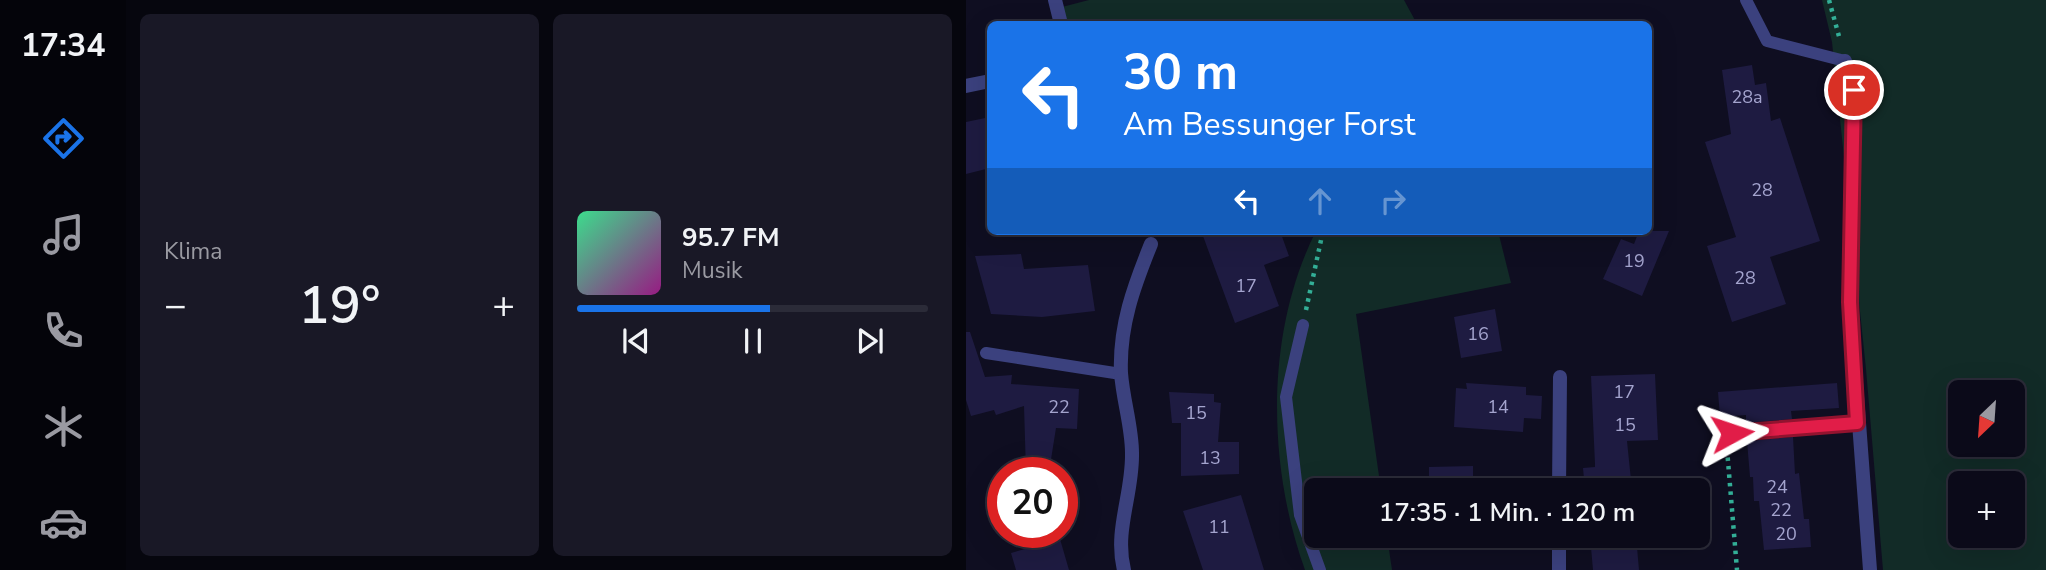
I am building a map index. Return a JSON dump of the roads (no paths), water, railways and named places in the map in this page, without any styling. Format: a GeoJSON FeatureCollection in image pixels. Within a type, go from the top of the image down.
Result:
{"type":"FeatureCollection","features":[{"type":"Feature","properties":{"kind":"street"},"geometry":{"type":"LineString","coordinates":[[1055,0],[1060,21]]}},
{"type":"Feature","properties":{"kind":"street"},"geometry":{"type":"LineString","coordinates":[[1845,61],[1854,90],[1850,302],[1857,423],[1871,570]]}},
{"type":"Feature","properties":{"kind":"street"},"geometry":{"type":"LineString","coordinates":[[966,86],[987,82]]}},
{"type":"Feature","properties":{"kind":"street"},"geometry":{"type":"LineString","coordinates":[[1124,570],[1119,536],[1130,487],[1132,453],[1121,374],[1128,302],[1151,244]]}},
{"type":"Feature","properties":{"kind":"street"},"geometry":{"type":"LineString","coordinates":[[1559,478],[1560,377]]}},
{"type":"Feature","properties":{"kind":"street"},"geometry":{"type":"LineString","coordinates":[[1559,548],[1559,570]]}},
{"type":"Feature","properties":{"kind":"lane"},"geometry":{"type":"LineString","coordinates":[[1746,0],[1767,41],[1845,61]]}},
{"type":"Feature","properties":{"kind":"lane"},"geometry":{"type":"LineString","coordinates":[[1303,324],[1286,397],[1300,515],[1320,570]]}},
{"type":"Feature","properties":{"kind":"lane"},"geometry":{"type":"LineString","coordinates":[[986,353],[1121,374]]}},
{"type":"Feature","properties":{"kind":"lane"},"geometry":{"type":"LineString","coordinates":[[1732,433],[1857,423]]}}]}
